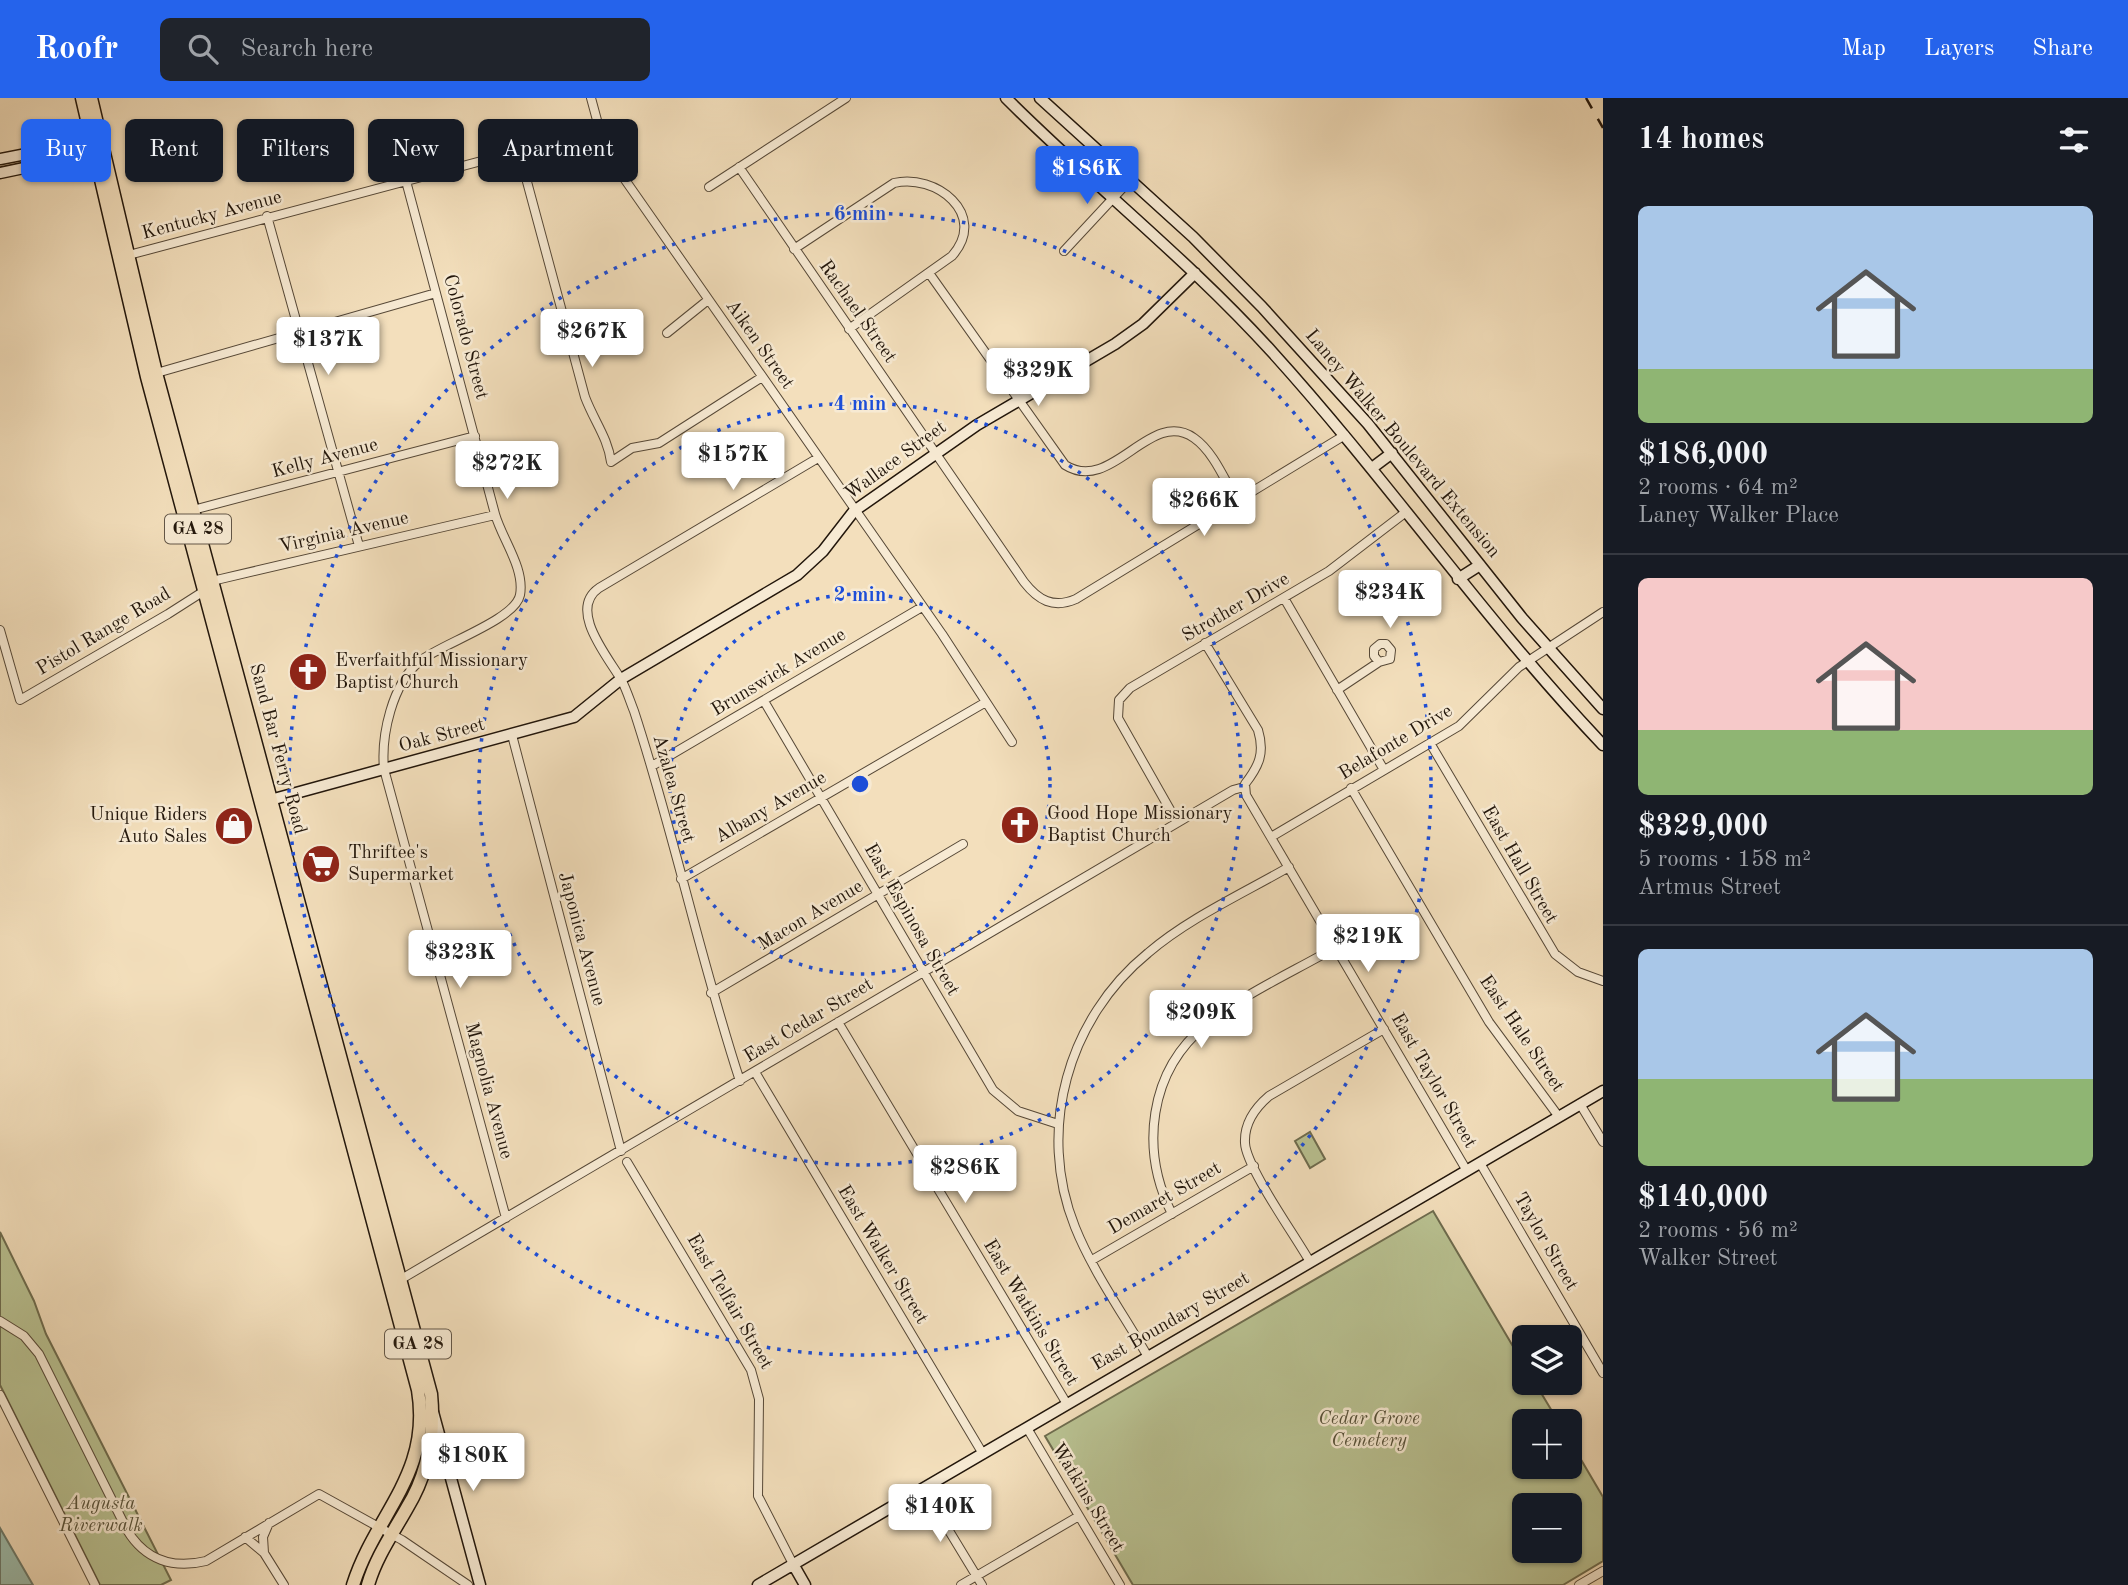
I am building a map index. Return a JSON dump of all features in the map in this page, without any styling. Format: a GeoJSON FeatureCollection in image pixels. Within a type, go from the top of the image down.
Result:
{"type":"FeatureCollection","features":[{"type":"Feature","properties":{"kind":"main road","name":"Sand Bar Ferry Road"},"geometry":{"type":"LineString","coordinates":[[82,98],[88,119]]}},
{"type":"Feature","properties":{"kind":"main road","name":"Sand Bar Ferry Road"},"geometry":{"type":"LineString","coordinates":[[91,98],[94,119]]}},
{"type":"Feature","properties":{"kind":"main road","name":"Laney Walker Boulevard Extension"},"geometry":{"type":"LineString","coordinates":[[1006,98],[1195,273],[1271,350],[1345,435],[1527,662],[1603,745]]}},
{"type":"Feature","properties":{"kind":"main road","name":"Laney Walker Boulevard Extension"},"geometry":{"type":"LineString","coordinates":[[1040,98],[1193,237],[1346,399],[1549,649],[1603,709]]}},
{"type":"Feature","properties":{"kind":"main road"},"geometry":{"type":"LineString","coordinates":[[0,159],[21,156]]}},
{"type":"Feature","properties":{"kind":"main road"},"geometry":{"type":"LineString","coordinates":[[0,173],[21,167]]}},
{"type":"Feature","properties":{"kind":"main road","name":"Sand Bar Ferry Road"},"geometry":{"type":"LineString","coordinates":[[105,182],[188,512],[432,1409]]}},
{"type":"Feature","properties":{"kind":"main road"},"geometry":{"type":"LineString","coordinates":[[1175,254],[1193,237]]}},
{"type":"Feature","properties":{"kind":"main road","name":"Wallace Street"},"geometry":{"type":"LineString","coordinates":[[621,679],[797,575],[823,551],[854,511],[935,453],[1136,329],[1195,273]]}},
{"type":"Feature","properties":{"kind":"main road"},"geometry":{"type":"LineString","coordinates":[[1328,415],[1346,399]]}},
{"type":"Feature","properties":{"kind":"main road"},"geometry":{"type":"LineString","coordinates":[[1372,468],[1392,453]]}},
{"type":"Feature","properties":{"kind":"main road"},"geometry":{"type":"LineString","coordinates":[[1458,579],[1480,565]]}},
{"type":"Feature","properties":{"kind":"main road","name":"Oak Street"},"geometry":{"type":"LineString","coordinates":[[266,802],[574,717],[621,679]]}},
{"type":"Feature","properties":{"kind":"main road","name":"East Boundary Street"},"geometry":{"type":"LineString","coordinates":[[758,1585],[1603,1091]]}},
{"type":"Feature","properties":{"kind":"main road","name":"Sand Bar Ferry Road"},"geometry":{"type":"LineString","coordinates":[[386,1532],[418,1447],[420,1404],[396,1282]]}},
{"type":"Feature","properties":{"kind":"main road"},"geometry":{"type":"LineString","coordinates":[[432,1409],[480,1585]]}},
{"type":"Feature","properties":{"kind":"main road","name":"GA 28"},"geometry":{"type":"LineString","coordinates":[[353,1585],[386,1532],[415,1495],[426,1466],[432,1438],[432,1409]]}},
{"type":"Feature","properties":{"kind":"main road","name":"GA 28"},"geometry":{"type":"LineString","coordinates":[[368,1585],[386,1532]]}},
{"type":"Feature","properties":{"kind":"main road","name":"East Telfair Street"},"geometry":{"type":"LineString","coordinates":[[793,1564],[805,1585]]}},
{"type":"Feature","properties":{"kind":"street","name":"Aiken Street"},"geometry":{"type":"LineString","coordinates":[[591,98],[596,119]]}},
{"type":"Feature","properties":{"kind":"street"},"geometry":{"type":"LineString","coordinates":[[709,187],[846,98]]}},
{"type":"Feature","properties":{"kind":"street","name":"Rachael Street"},"geometry":{"type":"LineString","coordinates":[[739,167],[1030,590],[1042,601],[1053,604],[1076,599],[1237,501]]}},
{"type":"Feature","properties":{"kind":"street"},"geometry":{"type":"LineString","coordinates":[[1064,251],[1130,180]]}},
{"type":"Feature","properties":{"kind":"street"},"geometry":{"type":"LineString","coordinates":[[794,249],[880,190],[907,181],[939,192],[959,206],[966,228],[963,242],[952,256],[849,328]]}},
{"type":"Feature","properties":{"kind":"street","name":"Kentucky Avenue"},"geometry":{"type":"LineString","coordinates":[[123,256],[402,182]]}},
{"type":"Feature","properties":{"kind":"street","name":"Colorado Street"},"geometry":{"type":"LineString","coordinates":[[384,769],[385,748],[395,701],[413,668],[428,656],[501,617],[517,601],[519,574],[495,515],[406,182]]}},
{"type":"Feature","properties":{"kind":"street"},"geometry":{"type":"LineString","coordinates":[[527,182],[585,397],[597,426],[608,440],[611,462],[632,448],[659,443],[762,377]]}},
{"type":"Feature","properties":{"kind":"street","name":"Aiken Street"},"geometry":{"type":"LineString","coordinates":[[627,182],[922,607],[1012,742]]}},
{"type":"Feature","properties":{"kind":"street"},"geometry":{"type":"LineString","coordinates":[[267,216],[359,546]]}},
{"type":"Feature","properties":{"kind":"street"},"geometry":{"type":"LineString","coordinates":[[929,273],[1059,458],[1080,472],[1103,468],[1165,432],[1186,434],[1209,455],[1237,501],[1345,435]]}},
{"type":"Feature","properties":{"kind":"street"},"geometry":{"type":"LineString","coordinates":[[152,375],[436,293]]}},
{"type":"Feature","properties":{"kind":"street"},"geometry":{"type":"LineString","coordinates":[[667,333],[709,300]]}},
{"type":"Feature","properties":{"kind":"street","name":"Kelly Avenue"},"geometry":{"type":"LineString","coordinates":[[188,512],[475,436]]}},
{"type":"Feature","properties":{"kind":"street","name":"Azalea Street"},"geometry":{"type":"LineString","coordinates":[[740,1081],[711,993],[652,766],[621,679],[591,627],[588,601],[594,591],[818,458]]}},
{"type":"Feature","properties":{"kind":"street","name":"Strother Drive"},"geometry":{"type":"LineString","coordinates":[[1177,822],[1118,718],[1116,706],[1130,688],[1335,568],[1406,512]]}},
{"type":"Feature","properties":{"kind":"street","name":"Virginia Avenue"},"geometry":{"type":"LineString","coordinates":[[208,586],[359,546],[495,515]]}},
{"type":"Feature","properties":{"kind":"street","name":"Pistol Range Road"},"geometry":{"type":"LineString","coordinates":[[0,631],[20,700],[208,586]]}},
{"type":"Feature","properties":{"kind":"street"},"geometry":{"type":"LineString","coordinates":[[1284,598],[1384,769]]}},
{"type":"Feature","properties":{"kind":"street","name":"Brunswick Avenue"},"geometry":{"type":"LineString","coordinates":[[652,766],[922,607]]}},
{"type":"Feature","properties":{"kind":"street","name":"Belafonte Drive"},"geometry":{"type":"LineString","coordinates":[[1271,836],[1459,726],[1495,688],[1527,662],[1603,612]]}},
{"type":"Feature","properties":{"kind":"street"},"geometry":{"type":"LineString","coordinates":[[1205,643],[1258,730],[1262,744],[1260,762],[1244,787]]}},
{"type":"Feature","properties":{"kind":"street"},"geometry":{"type":"LineString","coordinates":[[1337,690],[1379,662]]}},
{"type":"Feature","properties":{"kind":"street","name":"East Espinosa Street"},"geometry":{"type":"LineString","coordinates":[[764,701],[993,1090],[1018,1111],[1058,1124]]}},
{"type":"Feature","properties":{"kind":"street","name":"Albany Avenue"},"geometry":{"type":"LineString","coordinates":[[681,879],[986,702]]}},
{"type":"Feature","properties":{"kind":"street","name":"Japonica Avenue"},"geometry":{"type":"LineString","coordinates":[[512,735],[621,1152]]}},
{"type":"Feature","properties":{"kind":"street","name":"East Hall Street"},"geometry":{"type":"LineString","coordinates":[[1430,743],[1555,954],[1578,972],[1603,981]]}},
{"type":"Feature","properties":{"kind":"street","name":"Magnolia Avenue"},"geometry":{"type":"LineString","coordinates":[[384,769],[506,1218]]}},
{"type":"Feature","properties":{"kind":"street","name":"East Cedar Street"},"geometry":{"type":"LineString","coordinates":[[396,1282],[621,1152],[1177,822],[1233,790],[1244,787]]}},
{"type":"Feature","properties":{"kind":"street","name":"East Taylor Street"},"geometry":{"type":"LineString","coordinates":[[1244,787],[1467,1171]]}},
{"type":"Feature","properties":{"kind":"street","name":"East Hale Street"},"geometry":{"type":"LineString","coordinates":[[1351,788],[1489,1022],[1559,1117]]}},
{"type":"Feature","properties":{"kind":"street","name":"Macon Avenue"},"geometry":{"type":"LineString","coordinates":[[711,993],[963,844]]}},
{"type":"Feature","properties":{"kind":"street"},"geometry":{"type":"LineString","coordinates":[[1148,1357],[1092,1260],[1067,1204],[1058,1124],[1068,1074],[1079,1042],[1096,1010],[1124,975],[1173,935],[1289,867]]}},
{"type":"Feature","properties":{"kind":"street"},"geometry":{"type":"LineString","coordinates":[[1172,1214],[1160,1186],[1152,1141],[1155,1110],[1171,1066],[1206,1025],[1336,947]]}},
{"type":"Feature","properties":{"kind":"street","name":"East Watkins Street"},"geometry":{"type":"LineString","coordinates":[[838,1022],[1067,1404]]}},
{"type":"Feature","properties":{"kind":"street"},"geometry":{"type":"LineString","coordinates":[[1310,1262],[1247,1153],[1246,1136],[1250,1120],[1261,1103],[1384,1029]]}},
{"type":"Feature","properties":{"kind":"street","name":"East Walker Street"},"geometry":{"type":"LineString","coordinates":[[755,1072],[983,1454]]}},
{"type":"Feature","properties":{"kind":"street"},"geometry":{"type":"LineString","coordinates":[[1580,1104],[1603,1142]]}},
{"type":"Feature","properties":{"kind":"street","name":"East Telfair Street"},"geometry":{"type":"LineString","coordinates":[[627,1162],[751,1370],[758,1391],[760,1413],[756,1488],[760,1504],[793,1564]]}},
{"type":"Feature","properties":{"kind":"street","name":"Taylor Street"},"geometry":{"type":"LineString","coordinates":[[1480,1163],[1603,1373]]}},
{"type":"Feature","properties":{"kind":"street","name":"Demaret Street"},"geometry":{"type":"LineString","coordinates":[[1092,1260],[1254,1166]]}},
{"type":"Feature","properties":{"kind":"street"},"geometry":{"type":"LineString","coordinates":[[0,1321],[24,1336],[39,1354],[104,1487],[141,1550],[166,1562],[187,1565],[206,1560],[319,1494],[457,1575],[468,1585]]}},
{"type":"Feature","properties":{"kind":"street"},"geometry":{"type":"LineString","coordinates":[[0,1395],[95,1585]]}},
{"type":"Feature","properties":{"kind":"street","name":"Watkins Street"},"geometry":{"type":"LineString","coordinates":[[1027,1428],[1121,1585]]}},
{"type":"Feature","properties":{"kind":"street"},"geometry":{"type":"LineString","coordinates":[[923,1488],[982,1585]]}},
{"type":"Feature","properties":{"kind":"street"},"geometry":{"type":"LineString","coordinates":[[961,1585],[1079,1516]]}},
{"type":"Feature","properties":{"kind":"street"},"geometry":{"type":"LineString","coordinates":[[264,1553],[263,1537],[269,1523]]}},
{"type":"Feature","properties":{"kind":"street"},"geometry":{"type":"LineString","coordinates":[[245,1537],[264,1553],[284,1585]]}},
{"type":"Feature","properties":{"kind":"street"},"geometry":{"type":"LineString","coordinates":[[1579,1585],[1603,1571]]}},
{"type":"Feature","properties":{"kind":"green space"},"geometry":{"type":"Polygon","coordinates":[[[1310,1132],[1325,1159],[1310,1168],[1295,1141],[1310,1132]]]}},
{"type":"Feature","properties":{"kind":"green space","name":"Cedar Grove Cemetery"},"geometry":{"type":"Polygon","coordinates":[[[1433,1211],[1512,1345],[1512,1395],[1542,1395],[1551,1409],[1512,1409],[1512,1479],[1582,1479],[1582,1461],[1603,1497],[1603,1561],[1563,1585],[1133,1585],[1045,1436],[1433,1211]]]}},
{"type":"Feature","properties":{"kind":"green space","name":"Augusta Riverwalk"},"geometry":{"type":"Polygon","coordinates":[[[0,1232],[34,1301],[46,1334],[171,1580],[161,1585],[100,1585],[0,1385],[0,1232]]]}},
{"type":"Feature","properties":{"kind":"shaded area"},"geometry":{"type":"Polygon","coordinates":[[[0,1528],[33,1585],[0,1585],[0,1528]]]}},
{"type":"Feature","properties":{"kind":"railway"},"geometry":{"type":"LineString","coordinates":[[1586,98],[1603,128]]}},
{"type":"Feature","properties":{"kind":"place","name":"Everfaithful Missionary Baptist Church"},"geometry":{"type":"Point","coordinates":[308,672]}},
{"type":"Feature","properties":{"kind":"place","name":"Good Hope Missionary Baptist Church"},"geometry":{"type":"Point","coordinates":[1020,825]}},
{"type":"Feature","properties":{"kind":"place","name":"Unique Riders Auto Sales"},"geometry":{"type":"Point","coordinates":[234,826]}},
{"type":"Feature","properties":{"kind":"place","name":"Thriftee's Supermarket"},"geometry":{"type":"Point","coordinates":[321,864]}}]}
